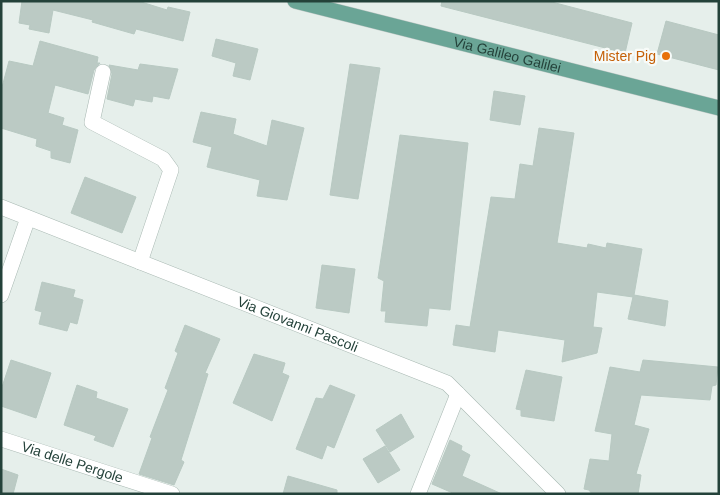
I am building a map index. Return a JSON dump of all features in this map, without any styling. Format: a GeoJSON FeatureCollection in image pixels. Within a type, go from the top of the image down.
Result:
{"type":"FeatureCollection","features":[{"type":"Feature","properties":{"kind":"main road","name":"Via Galileo Galilei"},"geometry":{"type":"LineString","coordinates":[[295,1],[338,7],[719,108]]}},
{"type":"Feature","properties":{"kind":"street"},"geometry":{"type":"LineString","coordinates":[[103,72],[92,122],[163,159],[171,170],[144,257],[140,262]]}},
{"type":"Feature","properties":{"kind":"street","name":"Via Giovanni Pascoli"},"geometry":{"type":"LineString","coordinates":[[1,207],[447,383],[558,494]]}},
{"type":"Feature","properties":{"kind":"street"},"geometry":{"type":"LineString","coordinates":[[1,295],[28,218]]}},
{"type":"Feature","properties":{"kind":"street"},"geometry":{"type":"LineString","coordinates":[[418,494],[458,394]]}},
{"type":"Feature","properties":{"kind":"street","name":"Via delle Pergole"},"geometry":{"type":"LineString","coordinates":[[1,439],[172,494]]}},
{"type":"Feature","properties":{"kind":"building"},"geometry":{"type":"Polygon","coordinates":[[[22,1],[138,1],[167,10],[168,7],[190,12],[183,41],[136,29],[134,34],[92,22],[93,20],[53,10],[49,33],[29,29],[30,25],[19,23],[22,1]]]}},
{"type":"Feature","properties":{"kind":"building"},"geometry":{"type":"Polygon","coordinates":[[[442,1],[548,1],[632,23],[625,53],[441,6],[442,1]]]}},
{"type":"Feature","properties":{"kind":"building"},"geometry":{"type":"Polygon","coordinates":[[[666,21],[719,35],[719,70],[657,54],[666,21]]]}},
{"type":"Feature","properties":{"kind":"building"},"geometry":{"type":"Polygon","coordinates":[[[216,39],[258,49],[250,80],[233,76],[236,63],[212,56],[216,39]]]}},
{"type":"Feature","properties":{"kind":"building"},"geometry":{"type":"Polygon","coordinates":[[[40,41],[98,57],[97,63],[100,63],[94,70],[88,94],[55,85],[48,113],[64,118],[62,125],[78,130],[70,163],[51,158],[51,151],[36,146],[37,139],[1,128],[1,91],[9,61],[33,66],[40,41]]]}},
{"type":"Feature","properties":{"kind":"building"},"geometry":{"type":"Polygon","coordinates":[[[140,64],[178,69],[169,99],[153,96],[152,102],[135,99],[133,106],[107,99],[112,74],[109,65],[138,70],[140,64]]]}},
{"type":"Feature","properties":{"kind":"building"},"geometry":{"type":"Polygon","coordinates":[[[350,64],[380,68],[358,199],[330,195],[350,64]]]}},
{"type":"Feature","properties":{"kind":"building"},"geometry":{"type":"Polygon","coordinates":[[[494,91],[525,96],[520,125],[490,120],[494,91]]]}},
{"type":"Feature","properties":{"kind":"building"},"geometry":{"type":"Polygon","coordinates":[[[201,112],[236,119],[233,134],[267,146],[272,120],[304,128],[287,200],[257,196],[260,180],[207,167],[212,147],[193,142],[201,112]]]}},
{"type":"Feature","properties":{"kind":"building"},"geometry":{"type":"Polygon","coordinates":[[[539,128],[574,133],[557,243],[587,248],[588,244],[606,248],[607,243],[642,249],[634,295],[668,301],[665,326],[628,319],[633,297],[597,292],[593,327],[602,328],[597,353],[562,362],[565,340],[498,330],[495,352],[453,345],[456,325],[470,327],[491,197],[515,199],[520,164],[533,166],[539,128]]]}},
{"type":"Feature","properties":{"kind":"building"},"geometry":{"type":"Polygon","coordinates":[[[400,135],[468,143],[450,310],[429,308],[427,326],[385,322],[386,311],[381,311],[384,281],[378,278],[400,135]]]}},
{"type":"Feature","properties":{"kind":"building"},"geometry":{"type":"Polygon","coordinates":[[[85,177],[136,197],[122,233],[71,213],[85,177]]]}},
{"type":"Feature","properties":{"kind":"building"},"geometry":{"type":"Polygon","coordinates":[[[322,265],[355,269],[349,313],[316,308],[322,265]]]}},
{"type":"Feature","properties":{"kind":"building"},"geometry":{"type":"Polygon","coordinates":[[[42,282],[75,290],[73,297],[83,300],[77,324],[70,322],[67,331],[39,324],[42,312],[35,310],[42,282]]]}},
{"type":"Feature","properties":{"kind":"building"},"geometry":{"type":"Polygon","coordinates":[[[185,325],[220,339],[205,373],[208,374],[181,460],[184,462],[174,485],[139,474],[152,438],[150,437],[168,390],[165,388],[178,353],[175,351],[185,325]]]}},
{"type":"Feature","properties":{"kind":"building"},"geometry":{"type":"Polygon","coordinates":[[[254,354],[285,363],[282,373],[289,376],[272,421],[233,403],[254,354]]]}},
{"type":"Feature","properties":{"kind":"building"},"geometry":{"type":"Polygon","coordinates":[[[11,360],[51,373],[36,418],[1,406],[1,390],[11,360]]]}},
{"type":"Feature","properties":{"kind":"building"},"geometry":{"type":"Polygon","coordinates":[[[643,360],[718,367],[716,385],[712,386],[710,400],[641,395],[634,425],[649,429],[636,474],[641,475],[638,494],[592,494],[589,490],[584,489],[590,459],[609,461],[612,434],[595,431],[610,367],[640,372],[643,360]]]}},
{"type":"Feature","properties":{"kind":"building"},"geometry":{"type":"Polygon","coordinates":[[[526,370],[562,377],[554,421],[521,416],[521,410],[516,409],[526,370]]]}},
{"type":"Feature","properties":{"kind":"building"},"geometry":{"type":"Polygon","coordinates":[[[77,385],[97,392],[96,398],[128,409],[113,447],[94,440],[96,436],[64,425],[77,385]]]}},
{"type":"Feature","properties":{"kind":"building"},"geometry":{"type":"Polygon","coordinates":[[[330,385],[355,395],[334,448],[327,445],[322,459],[296,449],[316,398],[323,399],[330,385]]]}},
{"type":"Feature","properties":{"kind":"building"},"geometry":{"type":"Polygon","coordinates":[[[401,414],[414,437],[390,452],[376,430],[401,414]]]}},
{"type":"Feature","properties":{"kind":"building"},"geometry":{"type":"Polygon","coordinates":[[[450,440],[462,446],[461,450],[470,455],[462,476],[502,494],[455,494],[432,484],[450,440]]]}},
{"type":"Feature","properties":{"kind":"building"},"geometry":{"type":"Polygon","coordinates":[[[385,446],[400,470],[378,483],[363,459],[385,446]]]}},
{"type":"Feature","properties":{"kind":"building"},"geometry":{"type":"Polygon","coordinates":[[[1,469],[18,475],[13,494],[1,494],[1,469]]]}},
{"type":"Feature","properties":{"kind":"building"},"geometry":{"type":"Polygon","coordinates":[[[288,476],[337,490],[337,494],[283,494],[288,476]]]}},
{"type":"Feature","properties":{"kind":"place","name":"Mister Pig"},"geometry":{"type":"Point","coordinates":[666,56]}}]}
